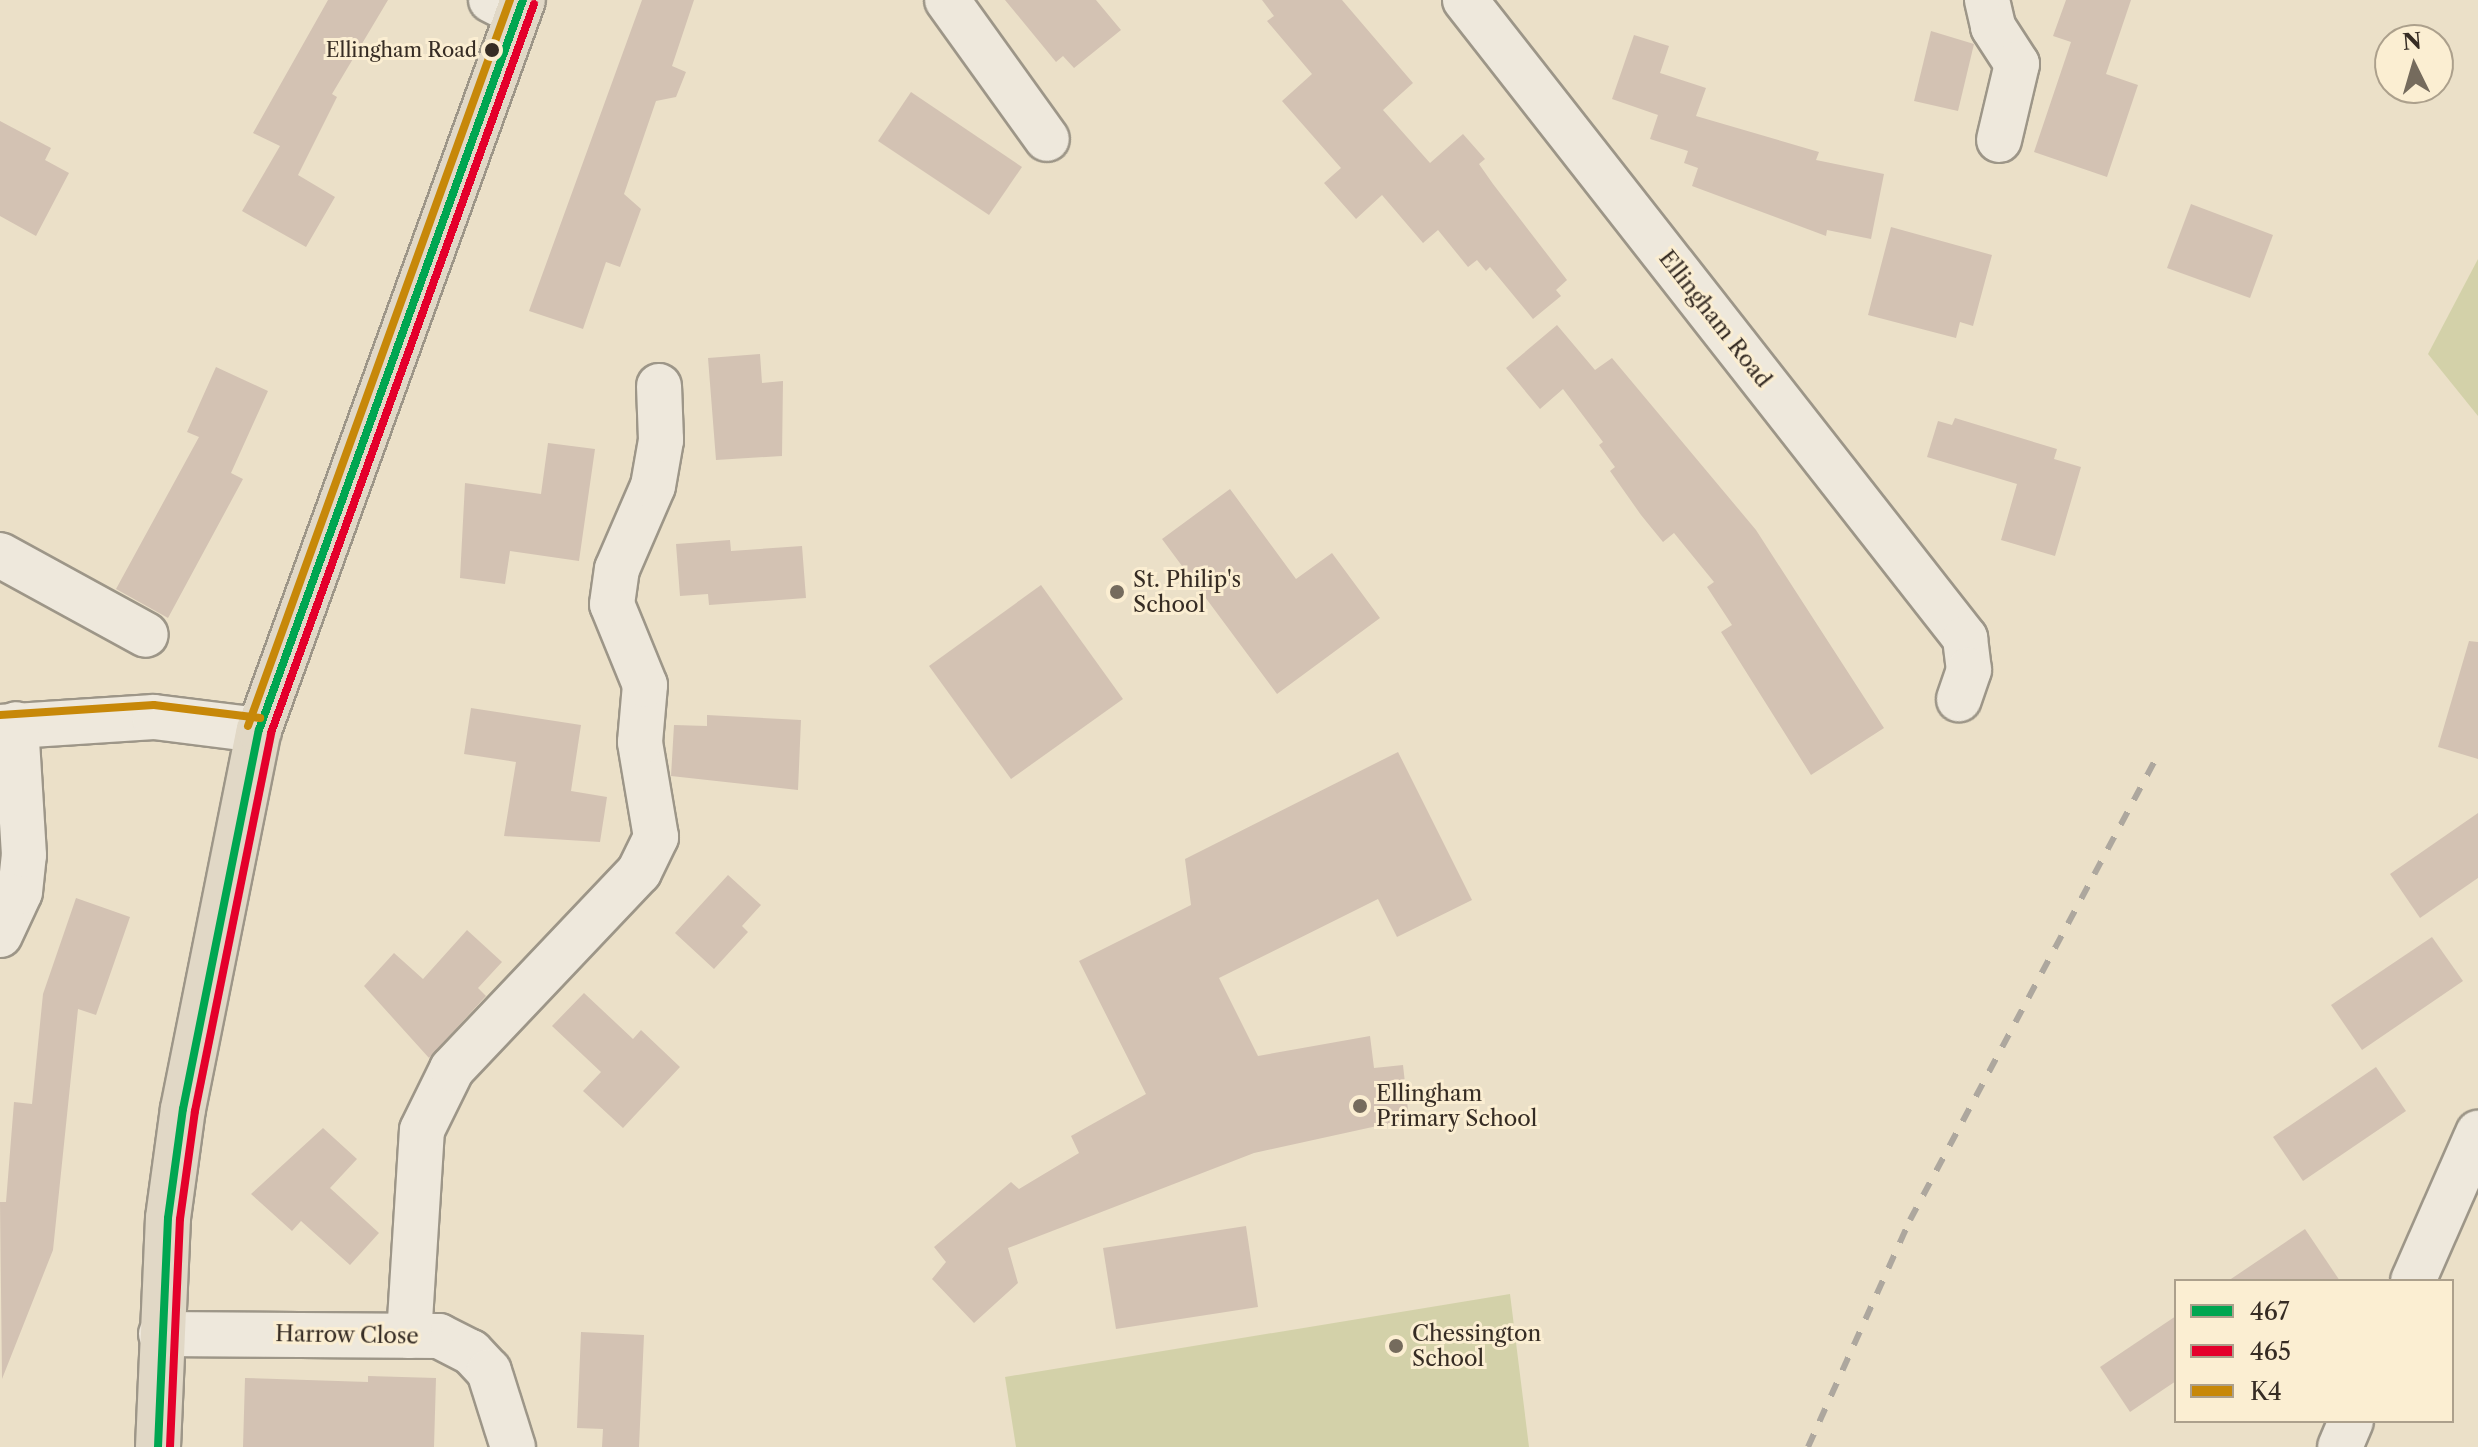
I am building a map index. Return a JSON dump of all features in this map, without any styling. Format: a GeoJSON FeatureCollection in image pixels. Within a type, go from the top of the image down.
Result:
{"type":"FeatureCollection","features":[{"type":"Feature","properties":{"kind":"highway"},"geometry":{"type":"LineString","coordinates":[[158,1447],[161,1334],[183,1109],[259,730],[511,5]]}},
{"type":"Feature","properties":{"kind":"street"},"geometry":{"type":"LineString","coordinates":[[947,0],[1047,139]]}},
{"type":"Feature","properties":{"kind":"street","name":"Ellingham Road"},"geometry":{"type":"LineString","coordinates":[[1465,0],[1965,638],[1969,670],[1959,699]]}},
{"type":"Feature","properties":{"kind":"street"},"geometry":{"type":"LineString","coordinates":[[1987,0],[1993,27],[2017,64],[1999,140]]}},
{"type":"Feature","properties":{"kind":"street"},"geometry":{"type":"LineString","coordinates":[[409,1336],[422,1130],[452,1069],[639,872],[656,837],[640,742],[645,685],[612,604],[617,569],[653,486],[661,440],[659,386]]}},
{"type":"Feature","properties":{"kind":"street"},"geometry":{"type":"LineString","coordinates":[[0,555],[92,620],[146,635]]}},
{"type":"Feature","properties":{"kind":"street"},"geometry":{"type":"LineString","coordinates":[[0,935],[20,892],[24,855],[8,726],[154,717],[259,730]]}},
{"type":"Feature","properties":{"kind":"street"},"geometry":{"type":"LineString","coordinates":[[2414,1279],[2478,1133]]}},
{"type":"Feature","properties":{"kind":"street","name":"Harrow Close"},"geometry":{"type":"LineString","coordinates":[[161,1334],[439,1336],[471,1352],[489,1371],[513,1447]]}},
{"type":"Feature","properties":{"kind":"street"},"geometry":{"type":"LineString","coordinates":[[2340,1447],[2350,1423]]}},
{"type":"Feature","properties":{"kind":"shaded area"},"geometry":{"type":"Polygon","coordinates":[[[2478,259],[2478,416],[2428,354],[2478,259]]]}},
{"type":"Feature","properties":{"kind":"shaded area"},"geometry":{"type":"Polygon","coordinates":[[[1510,1294],[1529,1447],[1016,1447],[1005,1377],[1510,1294]]]}},
{"type":"Feature","properties":{"kind":"building"},"geometry":{"type":"Polygon","coordinates":[[[328,0],[388,0],[332,94],[337,97],[298,175],[335,197],[306,247],[242,211],[280,146],[253,133],[328,0]]]}},
{"type":"Feature","properties":{"kind":"building"},"geometry":{"type":"Polygon","coordinates":[[[642,0],[694,0],[672,66],[686,72],[676,97],[656,101],[624,194],[641,209],[620,267],[606,262],[583,329],[529,311],[642,0]]]}},
{"type":"Feature","properties":{"kind":"building"},"geometry":{"type":"Polygon","coordinates":[[[1005,0],[1096,0],[1121,30],[1074,68],[1063,56],[1056,62],[1005,0]]]}},
{"type":"Feature","properties":{"kind":"building"},"geometry":{"type":"Polygon","coordinates":[[[1262,0],[1342,0],[1413,83],[1383,110],[1430,163],[1463,134],[1485,159],[1479,164],[1493,184],[1567,280],[1556,290],[1561,296],[1533,319],[1490,267],[1486,271],[1477,260],[1468,267],[1438,230],[1423,243],[1382,195],[1356,219],[1324,183],[1341,168],[1282,101],[1312,74],[1267,21],[1274,16],[1262,0]]]}},
{"type":"Feature","properties":{"kind":"building"},"geometry":{"type":"Polygon","coordinates":[[[2066,0],[2131,0],[2106,74],[2138,85],[2107,177],[2034,152],[2071,42],[2053,36],[2066,0]]]}},
{"type":"Feature","properties":{"kind":"building"},"geometry":{"type":"Polygon","coordinates":[[[1931,31],[1974,44],[1958,111],[1914,101],[1931,31]]]}},
{"type":"Feature","properties":{"kind":"building"},"geometry":{"type":"Polygon","coordinates":[[[1634,35],[1669,46],[1660,73],[1706,88],[1696,116],[1819,152],[1816,160],[1884,174],[1871,239],[1827,230],[1826,236],[1692,186],[1698,168],[1684,163],[1688,151],[1650,139],[1658,115],[1612,99],[1634,35]]]}},
{"type":"Feature","properties":{"kind":"building"},"geometry":{"type":"Polygon","coordinates":[[[911,92],[1022,167],[989,215],[878,141],[911,92]]]}},
{"type":"Feature","properties":{"kind":"building"},"geometry":{"type":"Polygon","coordinates":[[[0,121],[51,148],[45,160],[69,173],[36,236],[0,216],[0,121]]]}},
{"type":"Feature","properties":{"kind":"building"},"geometry":{"type":"Polygon","coordinates":[[[2191,204],[2273,235],[2250,298],[2167,268],[2191,204]]]}},
{"type":"Feature","properties":{"kind":"building"},"geometry":{"type":"Polygon","coordinates":[[[1891,227],[1992,255],[1973,326],[1960,322],[1956,338],[1868,315],[1891,227]]]}},
{"type":"Feature","properties":{"kind":"building"},"geometry":{"type":"Polygon","coordinates":[[[1557,325],[1595,370],[1612,358],[1756,530],[1884,728],[1811,775],[1721,632],[1732,625],[1707,587],[1714,582],[1674,533],[1663,542],[1641,515],[1610,471],[1615,467],[1599,445],[1603,442],[1563,389],[1540,409],[1506,368],[1557,325]]]}},
{"type":"Feature","properties":{"kind":"building"},"geometry":{"type":"Polygon","coordinates":[[[760,354],[762,383],[783,381],[782,456],[716,460],[708,358],[760,354]]]}},
{"type":"Feature","properties":{"kind":"building"},"geometry":{"type":"Polygon","coordinates":[[[216,367],[268,391],[231,473],[243,479],[168,618],[116,589],[199,437],[187,432],[216,367]]]}},
{"type":"Feature","properties":{"kind":"building"},"geometry":{"type":"Polygon","coordinates":[[[1955,418],[2057,449],[2054,459],[2081,467],[2055,556],[2001,540],[2017,484],[1927,457],[1938,421],[1952,425],[1955,418]]]}},
{"type":"Feature","properties":{"kind":"building"},"geometry":{"type":"Polygon","coordinates":[[[548,443],[595,449],[579,561],[510,551],[505,584],[460,578],[465,483],[541,494],[548,443]]]}},
{"type":"Feature","properties":{"kind":"building"},"geometry":{"type":"Polygon","coordinates":[[[1230,489],[1296,579],[1332,553],[1380,618],[1277,694],[1162,539],[1230,489]]]}},
{"type":"Feature","properties":{"kind":"building"},"geometry":{"type":"Polygon","coordinates":[[[730,540],[731,551],[802,546],[806,598],[709,605],[708,594],[680,596],[676,544],[730,540]]]}},
{"type":"Feature","properties":{"kind":"building"},"geometry":{"type":"Polygon","coordinates":[[[1041,585],[1123,699],[1011,779],[929,666],[1041,585]]]}},
{"type":"Feature","properties":{"kind":"building"},"geometry":{"type":"Polygon","coordinates":[[[2469,641],[2478,642],[2478,759],[2438,747],[2469,641]]]}},
{"type":"Feature","properties":{"kind":"building"},"geometry":{"type":"Polygon","coordinates":[[[471,708],[581,725],[571,791],[607,797],[600,842],[504,836],[516,762],[464,754],[471,708]]]}},
{"type":"Feature","properties":{"kind":"building"},"geometry":{"type":"Polygon","coordinates":[[[707,715],[801,720],[798,790],[671,776],[674,725],[707,726],[707,715]]]}},
{"type":"Feature","properties":{"kind":"building"},"geometry":{"type":"Polygon","coordinates":[[[1398,752],[1472,900],[1397,937],[1378,899],[1219,978],[1258,1056],[1370,1036],[1374,1068],[1403,1065],[1409,1119],[1254,1153],[1008,1248],[1018,1283],[974,1323],[932,1279],[946,1262],[934,1247],[1011,1182],[1019,1189],[1079,1153],[1071,1136],[1146,1094],[1079,961],[1191,905],[1185,859],[1398,752]]]}},
{"type":"Feature","properties":{"kind":"building"},"geometry":{"type":"Polygon","coordinates":[[[2478,813],[2478,878],[2420,918],[2390,874],[2478,813]]]}},
{"type":"Feature","properties":{"kind":"building"},"geometry":{"type":"Polygon","coordinates":[[[728,875],[761,905],[742,926],[748,932],[714,969],[675,933],[728,875]]]}},
{"type":"Feature","properties":{"kind":"building"},"geometry":{"type":"Polygon","coordinates":[[[76,898],[130,917],[96,1015],[78,1009],[53,1250],[2,1379],[0,1202],[6,1202],[14,1102],[32,1104],[43,994],[76,898]]]}},
{"type":"Feature","properties":{"kind":"building"},"geometry":{"type":"Polygon","coordinates":[[[467,930],[502,962],[478,988],[486,996],[429,1058],[364,986],[394,953],[423,979],[467,930]]]}},
{"type":"Feature","properties":{"kind":"building"},"geometry":{"type":"Polygon","coordinates":[[[2432,937],[2463,981],[2362,1050],[2331,1005],[2432,937]]]}},
{"type":"Feature","properties":{"kind":"building"},"geometry":{"type":"Polygon","coordinates":[[[584,993],[633,1039],[641,1030],[680,1067],[623,1128],[583,1091],[601,1072],[552,1026],[584,993]]]}},
{"type":"Feature","properties":{"kind":"building"},"geometry":{"type":"Polygon","coordinates":[[[2376,1067],[2406,1111],[2303,1181],[2273,1137],[2376,1067]]]}},
{"type":"Feature","properties":{"kind":"building"},"geometry":{"type":"Polygon","coordinates":[[[323,1128],[357,1159],[330,1188],[379,1233],[350,1265],[301,1221],[292,1231],[251,1194],[323,1128]]]}},
{"type":"Feature","properties":{"kind":"building"},"geometry":{"type":"Polygon","coordinates":[[[1246,1226],[1258,1307],[1116,1329],[1103,1248],[1246,1226]]]}},
{"type":"Feature","properties":{"kind":"building"},"geometry":{"type":"Polygon","coordinates":[[[2305,1229],[2339,1279],[2231,1279],[2305,1229]]]}},
{"type":"Feature","properties":{"kind":"building"},"geometry":{"type":"Polygon","coordinates":[[[2174,1317],[2174,1382],[2130,1412],[2100,1367],[2174,1317]]]}},
{"type":"Feature","properties":{"kind":"building"},"geometry":{"type":"Polygon","coordinates":[[[581,1332],[644,1335],[639,1447],[602,1447],[603,1429],[577,1428],[581,1332]]]}},
{"type":"Feature","properties":{"kind":"building"},"geometry":{"type":"Polygon","coordinates":[[[368,1376],[436,1378],[434,1447],[243,1447],[245,1378],[368,1382],[368,1376]]]}},
{"type":"Feature","properties":{"kind":"railway"},"geometry":{"type":"LineString","coordinates":[[1808,1447],[1910,1220],[2160,751]]}},
{"type":"Feature","properties":{"kind":"transit line","name":"K4"},"geometry":{"type":"LineString","coordinates":[[248,726],[510,0]]}},
{"type":"Feature","properties":{"kind":"transit line","name":"467"},"geometry":{"type":"LineString","coordinates":[[158,1447],[168,1218],[183,1109],[259,730],[523,0]]}},
{"type":"Feature","properties":{"kind":"transit line","name":"465"},"geometry":{"type":"LineString","coordinates":[[170,1447],[180,1219],[195,1111],[271,733],[534,4]]}},
{"type":"Feature","properties":{"kind":"transit line","name":"K4"},"geometry":{"type":"LineString","coordinates":[[0,715],[154,705],[260,718]]}},
{"type":"Feature","properties":{"kind":"place","name":"Ellingham Road"},"geometry":{"type":"Point","coordinates":[492,50]}},
{"type":"Feature","properties":{"kind":"place","name":"St. Philip's School"},"geometry":{"type":"Point","coordinates":[1117,592]}},
{"type":"Feature","properties":{"kind":"place","name":"Ellingham Primary School"},"geometry":{"type":"Point","coordinates":[1360,1106]}},
{"type":"Feature","properties":{"kind":"place","name":"Chessington School"},"geometry":{"type":"Point","coordinates":[1396,1346]}}]}
